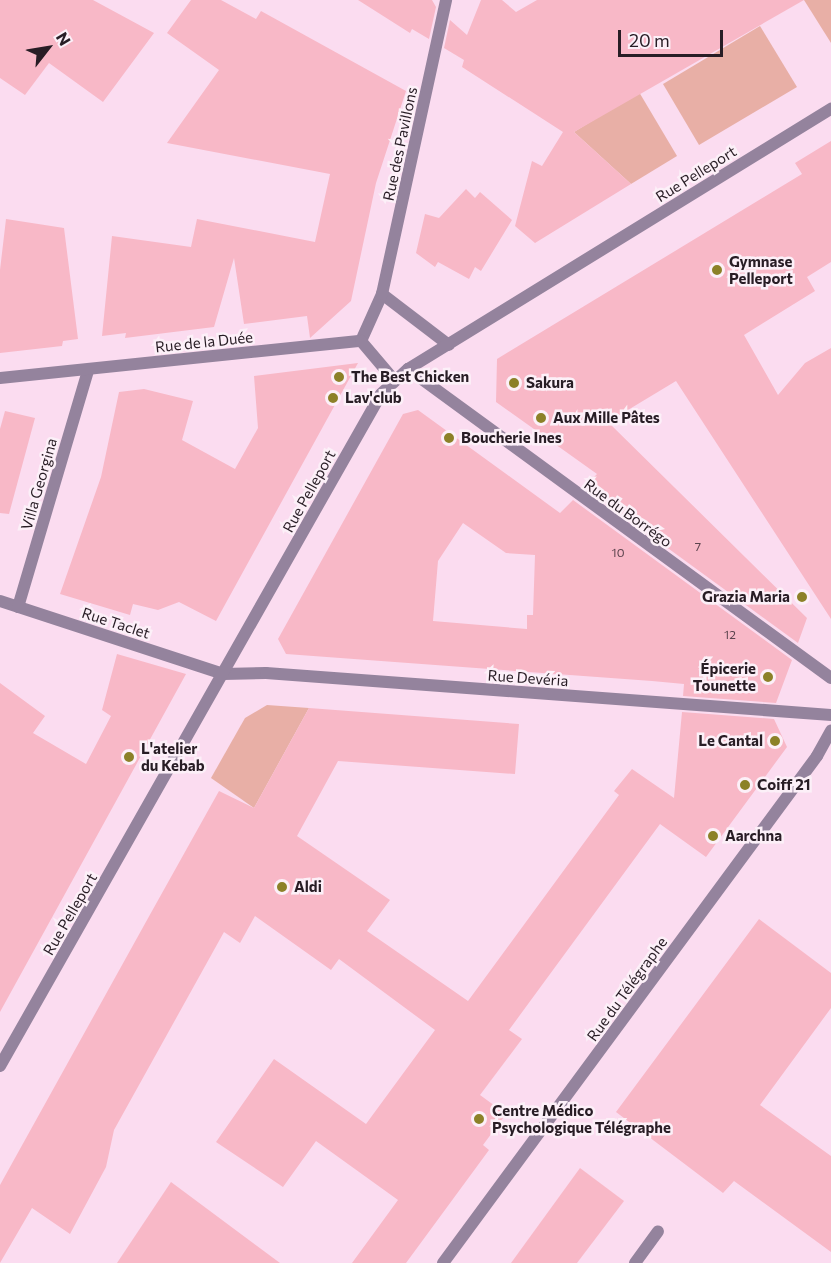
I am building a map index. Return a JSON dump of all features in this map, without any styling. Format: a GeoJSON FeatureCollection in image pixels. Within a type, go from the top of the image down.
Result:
{"type":"FeatureCollection","features":[{"type":"Feature","properties":{"kind":"street","name":"Rue des Pavillons"},"geometry":{"type":"LineString","coordinates":[[361,341],[382,294],[446,0]]}},
{"type":"Feature","properties":{"kind":"street","name":"Rue Pelleport"},"geometry":{"type":"LineString","coordinates":[[0,1066],[381,394],[408,369],[831,109]]}},
{"type":"Feature","properties":{"kind":"street"},"geometry":{"type":"LineString","coordinates":[[382,294],[448,345]]}},
{"type":"Feature","properties":{"kind":"street"},"geometry":{"type":"LineString","coordinates":[[361,341],[394,380]]}},
{"type":"Feature","properties":{"kind":"street","name":"Rue de la Duée"},"geometry":{"type":"LineString","coordinates":[[0,378],[361,341]]}},
{"type":"Feature","properties":{"kind":"street","name":"Rue du Borrégo"},"geometry":{"type":"LineString","coordinates":[[408,369],[831,678]]}},
{"type":"Feature","properties":{"kind":"street","name":"Villa Georgina"},"geometry":{"type":"LineString","coordinates":[[18,607],[87,370]]}},
{"type":"Feature","properties":{"kind":"street","name":"Rue Taclet"},"geometry":{"type":"LineString","coordinates":[[0,601],[224,674]]}},
{"type":"Feature","properties":{"kind":"street","name":"Rue Devéria"},"geometry":{"type":"LineString","coordinates":[[224,674],[266,673],[831,715]]}},
{"type":"Feature","properties":{"kind":"street","name":"Rue du Télégraphe"},"geometry":{"type":"LineString","coordinates":[[443,1263],[831,731]]}},
{"type":"Feature","properties":{"kind":"street"},"geometry":{"type":"LineString","coordinates":[[635,1263],[658,1231]]}},
{"type":"Feature","properties":{"kind":"shaded area"},"geometry":{"type":"Polygon","coordinates":[[[804,0],[831,0],[831,43],[804,0]]]}},
{"type":"Feature","properties":{"kind":"shaded area"},"geometry":{"type":"Polygon","coordinates":[[[760,26],[797,87],[699,145],[663,84],[760,26]]]}},
{"type":"Feature","properties":{"kind":"shaded area"},"geometry":{"type":"Polygon","coordinates":[[[639,92],[677,156],[631,184],[574,132],[639,92]]]}},
{"type":"Feature","properties":{"kind":"shaded area"},"geometry":{"type":"Polygon","coordinates":[[[267,705],[309,708],[254,808],[211,778],[245,718],[267,705]]]}},
{"type":"Feature","properties":{"kind":"building"},"geometry":{"type":"Polygon","coordinates":[[[0,0],[93,0],[154,33],[103,102],[49,63],[25,95],[0,78],[0,0]]]}},
{"type":"Feature","properties":{"kind":"building"},"geometry":{"type":"Polygon","coordinates":[[[191,0],[221,0],[256,19],[261,11],[406,91],[376,183],[351,301],[310,338],[307,316],[244,324],[234,258],[214,327],[125,338],[126,333],[102,336],[112,236],[191,247],[197,219],[315,242],[330,174],[167,143],[219,70],[167,33],[191,0]]]}},
{"type":"Feature","properties":{"kind":"building"},"geometry":{"type":"Polygon","coordinates":[[[358,0],[432,0],[436,7],[429,39],[412,29],[410,33],[358,0]]]}},
{"type":"Feature","properties":{"kind":"building"},"geometry":{"type":"Polygon","coordinates":[[[481,0],[502,0],[516,12],[537,0],[804,0],[574,132],[631,184],[535,243],[515,226],[532,161],[542,166],[563,132],[462,67],[464,60],[444,48],[450,20],[467,35],[481,0]]]}},
{"type":"Feature","properties":{"kind":"building"},"geometry":{"type":"Polygon","coordinates":[[[831,141],[831,262],[807,277],[815,291],[744,335],[778,395],[805,363],[831,348],[831,619],[676,381],[608,422],[807,618],[798,643],[584,487],[597,474],[496,402],[497,359],[802,174],[795,163],[831,141]]]}},
{"type":"Feature","properties":{"kind":"building"},"geometry":{"type":"Polygon","coordinates":[[[466,189],[475,198],[480,192],[512,220],[481,271],[475,267],[469,279],[438,262],[435,267],[416,253],[425,214],[439,218],[466,189]]]}},
{"type":"Feature","properties":{"kind":"building"},"geometry":{"type":"Polygon","coordinates":[[[6,219],[64,228],[78,339],[63,341],[62,346],[0,353],[0,270],[6,219]]]}},
{"type":"Feature","properties":{"kind":"building"},"geometry":{"type":"Polygon","coordinates":[[[358,363],[216,621],[179,602],[158,610],[133,604],[130,615],[60,594],[101,477],[119,392],[144,389],[193,401],[182,440],[235,469],[258,428],[254,376],[358,363]]]}},
{"type":"Feature","properties":{"kind":"building"},"geometry":{"type":"Polygon","coordinates":[[[418,410],[560,513],[573,500],[792,660],[776,703],[683,696],[684,684],[286,654],[278,639],[403,414],[418,410]],[[463,523],[438,561],[433,621],[527,629],[527,615],[533,615],[535,555],[506,553],[463,523]]]}},
{"type":"Feature","properties":{"kind":"building"},"geometry":{"type":"Polygon","coordinates":[[[5,411],[35,418],[9,514],[0,513],[0,429],[5,411]]]}},
{"type":"Feature","properties":{"kind":"building"},"geometry":{"type":"Polygon","coordinates":[[[117,654],[186,674],[0,1012],[0,683],[45,716],[33,733],[86,764],[111,716],[102,710],[117,654]]]}},
{"type":"Feature","properties":{"kind":"building"},"geometry":{"type":"Polygon","coordinates":[[[309,708],[519,724],[515,774],[338,761],[297,836],[390,900],[367,931],[468,1001],[619,795],[614,791],[632,769],[674,798],[682,712],[774,719],[787,747],[706,857],[660,824],[509,1030],[522,1039],[480,1095],[506,1114],[483,1145],[489,1150],[406,1263],[352,1263],[398,1200],[316,1141],[283,1187],[216,1142],[274,1059],[366,1124],[435,1030],[339,959],[331,970],[255,916],[240,943],[224,932],[114,1130],[106,1167],[70,1234],[32,1208],[0,1263],[0,1185],[152,911],[219,791],[254,808],[309,708]]]}},
{"type":"Feature","properties":{"kind":"building"},"geometry":{"type":"Polygon","coordinates":[[[759,919],[831,973],[831,1008],[760,1105],[831,1156],[831,1252],[734,1181],[723,1193],[616,1112],[759,919]]]}},
{"type":"Feature","properties":{"kind":"building"},"geometry":{"type":"Polygon","coordinates":[[[580,1168],[624,1201],[577,1263],[511,1263],[580,1168]]]}},
{"type":"Feature","properties":{"kind":"building"},"geometry":{"type":"Polygon","coordinates":[[[171,1182],[280,1263],[117,1263],[171,1182]]]}},
{"type":"Feature","properties":{"kind":"place","name":"Gymnase Pelleport"},"geometry":{"type":"Point","coordinates":[717,270]}},
{"type":"Feature","properties":{"kind":"place","name":"The Best Chicken"},"geometry":{"type":"Point","coordinates":[339,377]}},
{"type":"Feature","properties":{"kind":"place","name":"Sakura"},"geometry":{"type":"Point","coordinates":[514,383]}},
{"type":"Feature","properties":{"kind":"place","name":"Lav'club"},"geometry":{"type":"Point","coordinates":[333,398]}},
{"type":"Feature","properties":{"kind":"place","name":"Aux Mille Pâtes"},"geometry":{"type":"Point","coordinates":[541,418]}},
{"type":"Feature","properties":{"kind":"place","name":"Boucherie Ines"},"geometry":{"type":"Point","coordinates":[449,438]}},
{"type":"Feature","properties":{"kind":"place","name":"Grazia Maria"},"geometry":{"type":"Point","coordinates":[802,597]}},
{"type":"Feature","properties":{"kind":"place","name":"Épicerie Tounette"},"geometry":{"type":"Point","coordinates":[768,677]}},
{"type":"Feature","properties":{"kind":"place","name":"Le Cantal"},"geometry":{"type":"Point","coordinates":[775,741]}},
{"type":"Feature","properties":{"kind":"place","name":"L'atelier du Kebab"},"geometry":{"type":"Point","coordinates":[129,757]}},
{"type":"Feature","properties":{"kind":"place","name":"Coiff 21"},"geometry":{"type":"Point","coordinates":[745,785]}},
{"type":"Feature","properties":{"kind":"place","name":"Aarchna"},"geometry":{"type":"Point","coordinates":[713,836]}},
{"type":"Feature","properties":{"kind":"place","name":"Aldi"},"geometry":{"type":"Point","coordinates":[282,887]}},
{"type":"Feature","properties":{"kind":"place","name":"Centre Médico Psychologique Télégraphe"},"geometry":{"type":"Point","coordinates":[479,1119]}}]}
